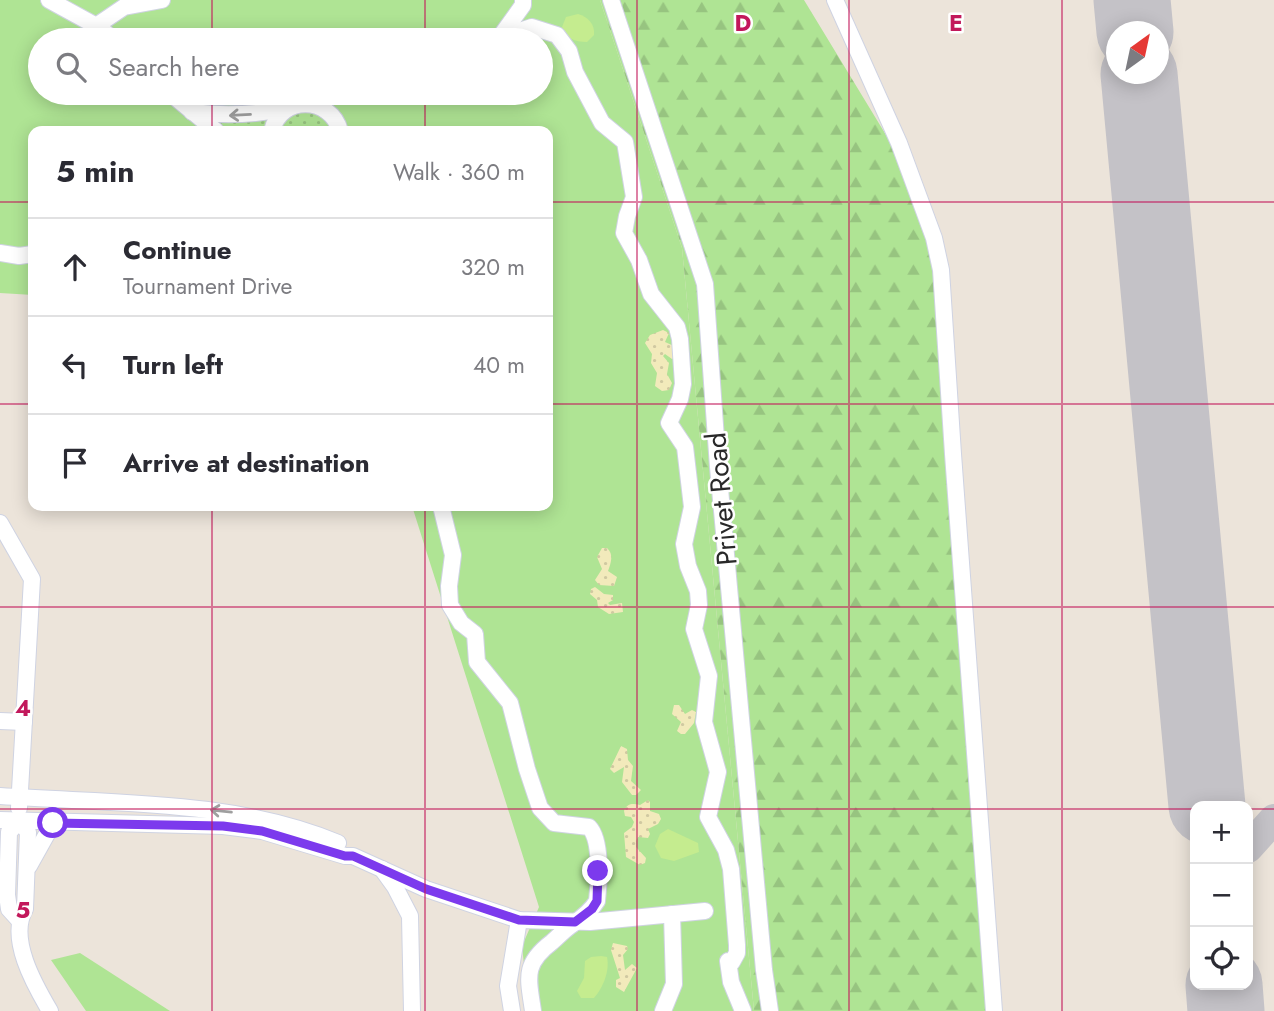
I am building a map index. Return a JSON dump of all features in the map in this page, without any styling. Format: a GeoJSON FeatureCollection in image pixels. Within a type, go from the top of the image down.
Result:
{"type":"FeatureCollection","features":[{"type":"Feature","properties":{"kind":"street"},"geometry":{"type":"LineString","coordinates":[[49,0],[99,28]]}},
{"type":"Feature","properties":{"kind":"street"},"geometry":{"type":"LineString","coordinates":[[96,26],[124,7],[162,0]]}},
{"type":"Feature","properties":{"kind":"street","name":"Privet Road"},"geometry":{"type":"LineString","coordinates":[[611,0],[705,284],[718,467],[770,1011]]}},
{"type":"Feature","properties":{"kind":"street"},"geometry":{"type":"LineString","coordinates":[[835,0],[900,143],[934,238],[941,270],[994,1011]]}},
{"type":"Feature","properties":{"kind":"street"},"geometry":{"type":"LineString","coordinates":[[504,28],[523,2],[535,28]]}},
{"type":"Feature","properties":{"kind":"street"},"geometry":{"type":"LineString","coordinates":[[553,34],[565,43],[575,72],[602,123],[625,142],[634,197],[626,216],[624,233],[639,260],[651,294],[677,327],[680,340],[683,384],[680,399],[669,423],[685,447],[692,506],[684,544],[688,566],[698,591],[699,605],[694,629],[709,676],[704,722],[718,772],[708,817],[726,850],[731,869],[737,953],[732,962],[728,961],[728,971],[743,1011]]}},
{"type":"Feature","properties":{"kind":"street"},"geometry":{"type":"LineString","coordinates":[[184,105],[210,126]]}},
{"type":"Feature","properties":{"kind":"street"},"geometry":{"type":"LineString","coordinates":[[192,112],[226,115],[264,113],[296,105]]}},
{"type":"Feature","properties":{"kind":"street"},"geometry":{"type":"LineString","coordinates":[[315,105],[332,115],[338,126]]}},
{"type":"Feature","properties":{"kind":"street"},"geometry":{"type":"LineString","coordinates":[[274,126],[279,116],[288,108]]}},
{"type":"Feature","properties":{"kind":"street"},"geometry":{"type":"LineString","coordinates":[[0,253],[28,255]]}},
{"type":"Feature","properties":{"kind":"street"},"geometry":{"type":"LineString","coordinates":[[442,511],[453,555],[449,586],[450,605],[461,623],[475,634],[477,662],[481,670],[510,703],[540,808],[554,823],[561,826],[584,825],[595,835],[597,901],[592,909],[537,953],[532,961],[530,980],[533,1011]]}},
{"type":"Feature","properties":{"kind":"street"},"geometry":{"type":"LineString","coordinates":[[0,523],[32,579],[19,821],[9,832],[7,868],[9,909],[19,920]]}},
{"type":"Feature","properties":{"kind":"street"},"geometry":{"type":"LineString","coordinates":[[0,721],[24,722]]}},
{"type":"Feature","properties":{"kind":"street"},"geometry":{"type":"LineString","coordinates":[[0,796],[240,814],[315,834],[344,846],[353,856]]}},
{"type":"Feature","properties":{"kind":"street"},"geometry":{"type":"LineString","coordinates":[[0,820],[223,826],[262,831],[345,856],[353,856],[426,889],[519,920],[575,922],[705,911]]}},
{"type":"Feature","properties":{"kind":"street"},"geometry":{"type":"LineString","coordinates":[[19,821],[28,832],[25,909],[19,920],[18,940],[50,1011]]}},
{"type":"Feature","properties":{"kind":"street"},"geometry":{"type":"LineString","coordinates":[[26,871],[53,823]]}},
{"type":"Feature","properties":{"kind":"street"},"geometry":{"type":"LineString","coordinates":[[0,849],[7,868]]}},
{"type":"Feature","properties":{"kind":"street"},"geometry":{"type":"LineString","coordinates":[[381,867],[410,916],[412,1011]]}},
{"type":"Feature","properties":{"kind":"street"},"geometry":{"type":"LineString","coordinates":[[410,916],[426,889]]}},
{"type":"Feature","properties":{"kind":"street"},"geometry":{"type":"LineString","coordinates":[[663,1011],[674,984],[672,914]]}},
{"type":"Feature","properties":{"kind":"street"},"geometry":{"type":"LineString","coordinates":[[512,1011],[508,986],[519,920]]}},
{"type":"Feature","properties":{"kind":"green space"},"geometry":{"type":"Polygon","coordinates":[[[0,0],[600,0],[682,248],[754,1011],[529,1011],[522,946],[539,907],[414,511],[553,511],[553,126],[28,126],[28,295],[0,293],[0,0]]]}},
{"type":"Feature","properties":{"kind":"green space"},"geometry":{"type":"Polygon","coordinates":[[[600,0],[804,0],[934,214],[997,1011],[754,1011],[682,248],[600,0]]]}},
{"type":"Feature","properties":{"kind":"green space"},"geometry":{"type":"Polygon","coordinates":[[[578,14],[592,24],[594,35],[587,42],[571,39],[562,27],[566,17],[578,14]]]}},
{"type":"Feature","properties":{"kind":"green space"},"geometry":{"type":"Polygon","coordinates":[[[308,111],[325,118],[330,126],[281,126],[290,114],[308,111]]]}},
{"type":"Feature","properties":{"kind":"green space"},"geometry":{"type":"Polygon","coordinates":[[[268,118],[268,126],[220,126],[212,119],[268,118]]]}},
{"type":"Feature","properties":{"kind":"green space"},"geometry":{"type":"Polygon","coordinates":[[[668,829],[698,843],[699,852],[674,861],[661,858],[655,846],[660,834],[668,829]]]}},
{"type":"Feature","properties":{"kind":"green space"},"geometry":{"type":"Polygon","coordinates":[[[80,953],[170,1011],[86,1011],[51,960],[80,953]]]}},
{"type":"Feature","properties":{"kind":"green space"},"geometry":{"type":"Polygon","coordinates":[[[607,957],[608,962],[603,984],[594,998],[581,998],[577,991],[584,978],[585,961],[607,957]]]}},
{"type":"Feature","properties":{"kind":"sand"},"geometry":{"type":"Polygon","coordinates":[[[663,330],[669,333],[665,342],[674,346],[674,358],[665,354],[663,356],[669,363],[667,374],[672,383],[669,390],[662,391],[655,386],[657,373],[651,363],[652,354],[645,343],[650,335],[663,330]]]}},
{"type":"Feature","properties":{"kind":"sand"},"geometry":{"type":"Polygon","coordinates":[[[602,548],[607,548],[611,553],[608,571],[617,577],[614,586],[599,585],[595,580],[602,569],[597,557],[602,548]]]}},
{"type":"Feature","properties":{"kind":"sand"},"geometry":{"type":"Polygon","coordinates":[[[595,587],[604,594],[613,595],[613,600],[608,603],[610,605],[622,603],[623,612],[609,614],[598,607],[597,600],[590,594],[595,587]]]}},
{"type":"Feature","properties":{"kind":"sand"},"geometry":{"type":"Polygon","coordinates":[[[674,705],[679,705],[685,714],[692,710],[696,712],[694,723],[685,734],[677,731],[681,722],[672,714],[674,705]]]}},
{"type":"Feature","properties":{"kind":"sand"},"geometry":{"type":"Polygon","coordinates":[[[621,746],[627,749],[628,760],[633,766],[631,781],[641,790],[636,795],[632,795],[622,782],[624,767],[614,773],[610,769],[621,746]]]}},
{"type":"Feature","properties":{"kind":"sand"},"geometry":{"type":"Polygon","coordinates":[[[648,800],[650,811],[659,814],[661,819],[658,824],[648,829],[648,838],[638,837],[636,841],[636,847],[646,858],[645,863],[640,865],[626,857],[624,833],[634,822],[631,817],[625,816],[624,811],[629,805],[640,805],[648,800]]]}},
{"type":"Feature","properties":{"kind":"sand"},"geometry":{"type":"Polygon","coordinates":[[[613,943],[627,946],[628,949],[623,955],[625,970],[632,964],[637,968],[624,992],[616,987],[616,980],[620,978],[611,950],[613,943]]]}},
{"type":"Feature","properties":{"kind":"taxiway"},"geometry":{"type":"LineString","coordinates":[[1206,793],[1213,801]]}},
{"type":"Feature","properties":{"kind":"taxiway"},"geometry":{"type":"LineString","coordinates":[[1253,842],[1274,819]]}},
{"type":"Feature","properties":{"kind":"runway"},"geometry":{"type":"LineString","coordinates":[[1132,0],[1134,21]]}},
{"type":"Feature","properties":{"kind":"runway"},"geometry":{"type":"LineString","coordinates":[[1140,84],[1207,801]]}},
{"type":"Feature","properties":{"kind":"runway"},"geometry":{"type":"LineString","coordinates":[[1224,990],[1226,1011]]}},
{"type":"Feature","properties":{"kind":"route"},"geometry":{"type":"LineString","coordinates":[[53,823],[223,826],[262,831],[345,856],[353,856],[426,889],[519,920],[575,922],[587,914],[597,901],[598,871]]}}]}
